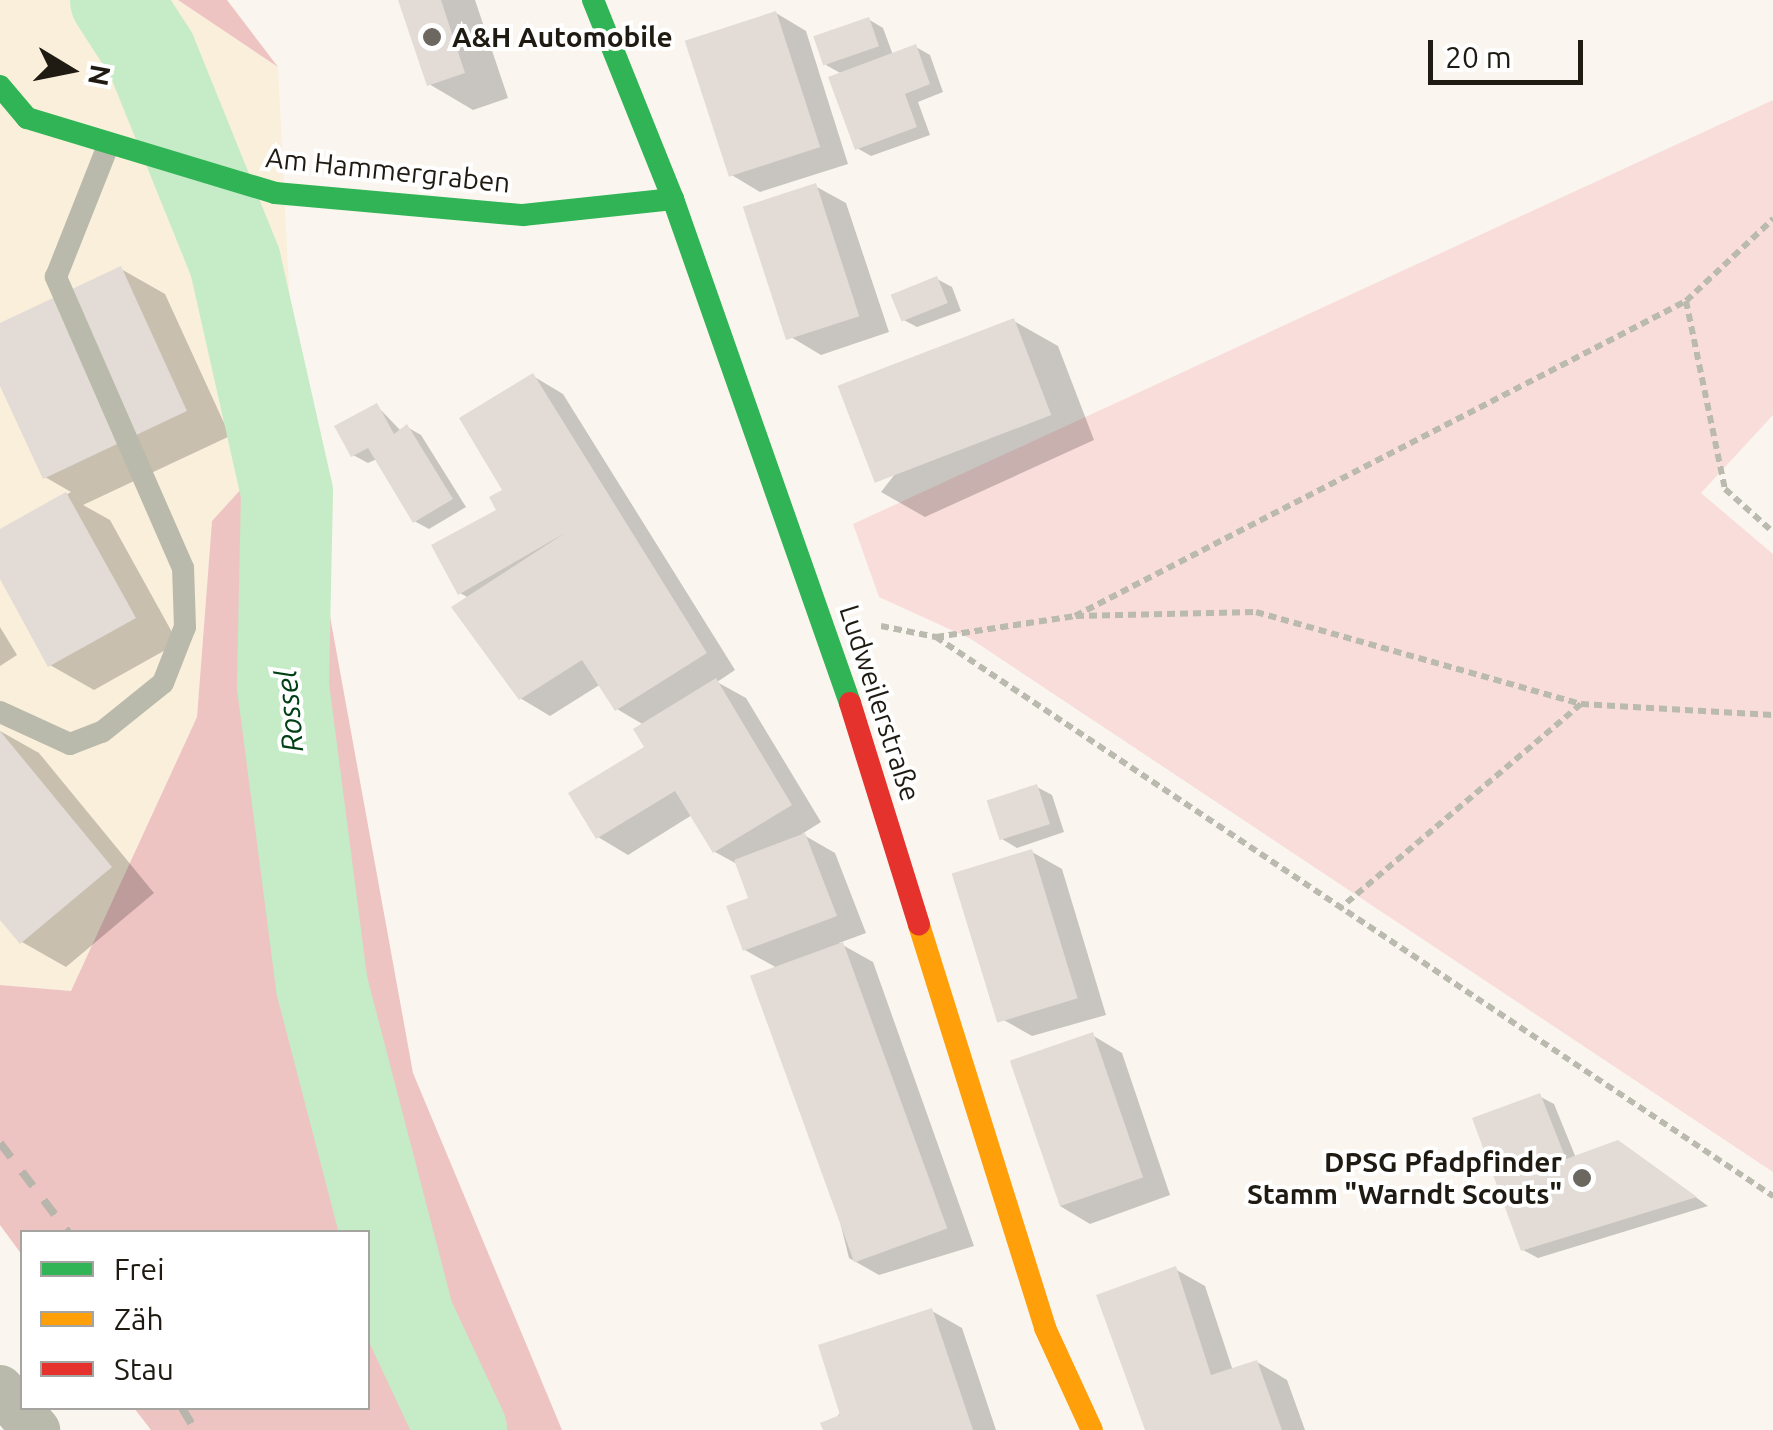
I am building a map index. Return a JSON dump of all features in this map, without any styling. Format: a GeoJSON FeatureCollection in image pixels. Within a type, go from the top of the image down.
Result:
{"type":"FeatureCollection","features":[{"type":"Feature","properties":{"kind":"main road","name":"Ludweilerstraße"},"geometry":{"type":"LineString","coordinates":[[593,0],[673,199],[830,642],[1045,1328],[1092,1430]]}},
{"type":"Feature","properties":{"kind":"main road","name":"Am Hammergraben"},"geometry":{"type":"LineString","coordinates":[[0,86],[27,118],[276,192],[524,215],[673,199]]}},
{"type":"Feature","properties":{"kind":"street"},"geometry":{"type":"LineString","coordinates":[[0,1389],[36,1430]]}},
{"type":"Feature","properties":{"kind":"lane"},"geometry":{"type":"LineString","coordinates":[[0,712],[60,742],[102,732],[163,683],[185,627],[183,568],[56,277],[109,143]]}},
{"type":"Feature","properties":{"kind":"path"},"geometry":{"type":"LineString","coordinates":[[1075,616],[1686,301],[1773,219]]}},
{"type":"Feature","properties":{"kind":"path"},"geometry":{"type":"LineString","coordinates":[[1686,301],[1726,488],[1773,532]]}},
{"type":"Feature","properties":{"kind":"path"},"geometry":{"type":"LineString","coordinates":[[830,642],[882,626],[936,637],[1075,616],[1256,612],[1582,704],[1773,714]]}},
{"type":"Feature","properties":{"kind":"path"},"geometry":{"type":"LineString","coordinates":[[936,637],[1773,1196]]}},
{"type":"Feature","properties":{"kind":"path"},"geometry":{"type":"LineString","coordinates":[[1340,909],[1582,704]]}},
{"type":"Feature","properties":{"kind":"shaded area"},"geometry":{"type":"Polygon","coordinates":[[[0,0],[178,0],[278,67],[296,429],[212,521],[197,717],[71,991],[0,985],[0,0]]]}},
{"type":"Feature","properties":{"kind":"shaded area"},"geometry":{"type":"Polygon","coordinates":[[[178,0],[227,0],[278,67],[178,0]]]}},
{"type":"Feature","properties":{"kind":"shaded area"},"geometry":{"type":"Polygon","coordinates":[[[1773,100],[1773,415],[1701,493],[1773,554],[1773,1172],[971,639],[879,597],[853,524],[1773,100]]]}},
{"type":"Feature","properties":{"kind":"shaded area"},"geometry":{"type":"Polygon","coordinates":[[[296,429],[413,1073],[562,1430],[151,1430],[136,1410],[370,1410],[370,1230],[20,1230],[20,1252],[0,1225],[0,985],[71,991],[197,717],[212,521],[296,429]]]}},
{"type":"Feature","properties":{"kind":"building","name":"A&H Automobile"},"geometry":{"type":"Polygon","coordinates":[[[398,0],[441,0],[465,73],[427,86],[398,0]]]}},
{"type":"Feature","properties":{"kind":"building"},"geometry":{"type":"Polygon","coordinates":[[[776,11],[820,147],[729,177],[685,41],[776,11]]]}},
{"type":"Feature","properties":{"kind":"building"},"geometry":{"type":"Polygon","coordinates":[[[869,17],[879,46],[823,66],[813,36],[869,17]]]}},
{"type":"Feature","properties":{"kind":"building"},"geometry":{"type":"Polygon","coordinates":[[[916,44],[930,84],[905,94],[917,127],[855,150],[828,77],[916,44]]]}},
{"type":"Feature","properties":{"kind":"building"},"geometry":{"type":"Polygon","coordinates":[[[816,183],[859,316],[786,340],[743,207],[816,183]]]}},
{"type":"Feature","properties":{"kind":"building"},"geometry":{"type":"Polygon","coordinates":[[[121,266],[187,411],[43,479],[0,386],[0,323],[121,266]]]}},
{"type":"Feature","properties":{"kind":"building"},"geometry":{"type":"Polygon","coordinates":[[[937,276],[948,303],[902,322],[891,295],[937,276]]]}},
{"type":"Feature","properties":{"kind":"building"},"geometry":{"type":"Polygon","coordinates":[[[1014,318],[1051,415],[875,483],[838,386],[1014,318]]]}},
{"type":"Feature","properties":{"kind":"building"},"geometry":{"type":"Polygon","coordinates":[[[533,373],[707,653],[615,711],[582,660],[519,700],[451,607],[565,533],[458,595],[431,545],[496,510],[489,497],[502,490],[459,418],[533,373]]]}},
{"type":"Feature","properties":{"kind":"building"},"geometry":{"type":"Polygon","coordinates":[[[377,403],[394,434],[407,424],[453,499],[413,523],[368,448],[351,457],[334,426],[377,403]]]}},
{"type":"Feature","properties":{"kind":"building"},"geometry":{"type":"Polygon","coordinates":[[[66,492],[136,618],[48,667],[0,579],[0,529],[66,492]]]}},
{"type":"Feature","properties":{"kind":"building"},"geometry":{"type":"Polygon","coordinates":[[[716,678],[792,805],[713,853],[675,791],[596,839],[568,793],[644,747],[633,729],[716,678]]]}},
{"type":"Feature","properties":{"kind":"building"},"geometry":{"type":"Polygon","coordinates":[[[0,731],[112,867],[20,944],[0,920],[0,731]]]}},
{"type":"Feature","properties":{"kind":"building"},"geometry":{"type":"Polygon","coordinates":[[[1037,784],[1050,824],[1000,840],[987,800],[1037,784]]]}},
{"type":"Feature","properties":{"kind":"building"},"geometry":{"type":"Polygon","coordinates":[[[805,833],[837,916],[743,951],[726,906],[748,898],[734,860],[805,833]]]}},
{"type":"Feature","properties":{"kind":"building"},"geometry":{"type":"Polygon","coordinates":[[[1032,849],[1078,998],[997,1023],[952,874],[1032,849]]]}},
{"type":"Feature","properties":{"kind":"building"},"geometry":{"type":"Polygon","coordinates":[[[843,942],[947,1229],[854,1262],[750,976],[843,942]]]}},
{"type":"Feature","properties":{"kind":"building"},"geometry":{"type":"Polygon","coordinates":[[[1093,1032],[1143,1178],[1060,1206],[1010,1061],[1093,1032]]]}},
{"type":"Feature","properties":{"kind":"building","name":"DPSG Pfadpfinder Stamm \"Warndt Scouts\""},"geometry":{"type":"Polygon","coordinates":[[[1540,1093],[1566,1159],[1618,1140],[1697,1197],[1521,1251],[1472,1118],[1540,1093]]]}},
{"type":"Feature","properties":{"kind":"building"},"geometry":{"type":"Polygon","coordinates":[[[1176,1266],[1211,1375],[1257,1360],[1282,1430],[1145,1430],[1096,1295],[1176,1266]]]}},
{"type":"Feature","properties":{"kind":"building"},"geometry":{"type":"Polygon","coordinates":[[[932,1308],[973,1430],[823,1430],[820,1423],[840,1415],[818,1345],[932,1308]]]}},
{"type":"Feature","properties":{"kind":"waterway","name":"Rossel"},"geometry":{"type":"LineString","coordinates":[[116,0],[151,54],[235,262],[287,492],[283,686],[322,986],[409,1319],[461,1430]]}},
{"type":"Feature","properties":{"kind":"railway"},"geometry":{"type":"LineString","coordinates":[[0,1143],[66,1230]]}},
{"type":"Feature","properties":{"kind":"railway"},"geometry":{"type":"LineString","coordinates":[[183,1410],[195,1430]]}},
{"type":"Feature","properties":{"kind":"traffic: fast"},"geometry":{"type":"LineString","coordinates":[[593,0],[673,199],[850,703]]}},
{"type":"Feature","properties":{"kind":"traffic: fast"},"geometry":{"type":"LineString","coordinates":[[0,86],[27,118],[275,193],[523,215],[673,199]]}},
{"type":"Feature","properties":{"kind":"traffic: slow"},"geometry":{"type":"LineString","coordinates":[[919,925],[1045,1328],[1092,1430]]}},
{"type":"Feature","properties":{"kind":"traffic: jam"},"geometry":{"type":"LineString","coordinates":[[850,703],[919,925]]}},
{"type":"Feature","properties":{"kind":"place","name":"A&H Automobile"},"geometry":{"type":"Point","coordinates":[432,37]}},
{"type":"Feature","properties":{"kind":"place","name":"DPSG Pfadpfinder Stamm \"Warndt Scouts\""},"geometry":{"type":"Point","coordinates":[1582,1178]}}]}
